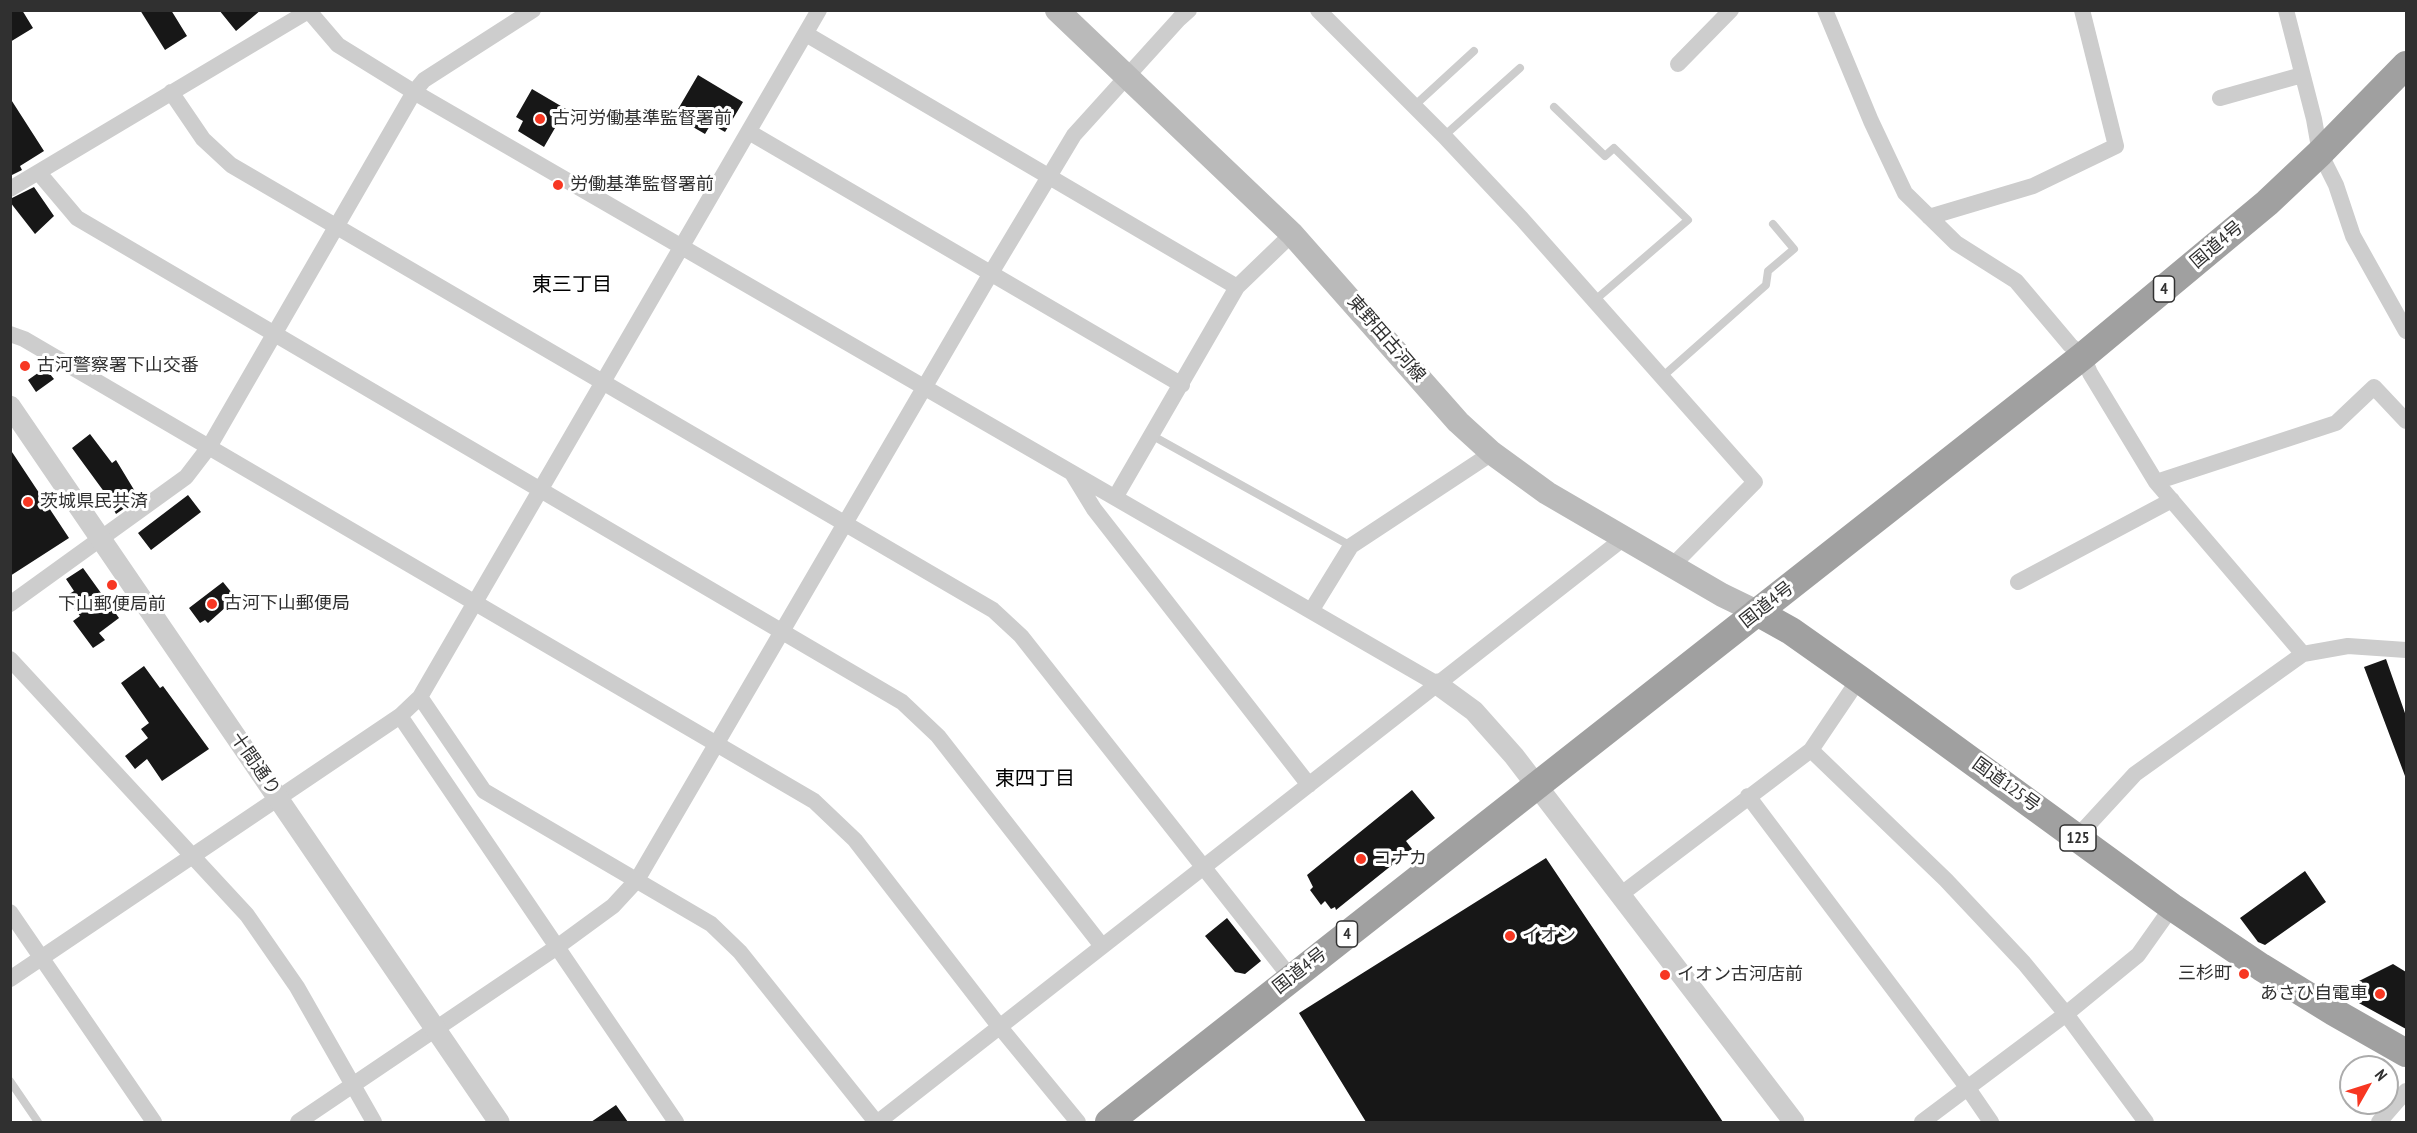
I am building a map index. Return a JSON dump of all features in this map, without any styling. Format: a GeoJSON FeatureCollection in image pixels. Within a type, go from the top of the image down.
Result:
{"type":"FeatureCollection","features":[{"type":"Feature","properties":{"kind":"highway","name":"国道4号"},"geometry":{"type":"LineString","coordinates":[[1109,1122],[2083,356],[2251,217],[2320,153],[2406,65]]}},
{"type":"Feature","properties":{"kind":"highway","name":"国道125号"},"geometry":{"type":"LineString","coordinates":[[1757,612],[1791,631],[1859,679],[2172,907],[2295,989],[2406,1053]]}},
{"type":"Feature","properties":{"kind":"main road","name":"東野田古河線"},"geometry":{"type":"LineString","coordinates":[[1057,10],[1292,234],[1458,422],[1492,453],[1547,493],[1672,566],[1757,612]]}},
{"type":"Feature","properties":{"kind":"street"},"geometry":{"type":"LineString","coordinates":[[10,604],[186,477],[209,447],[414,92],[424,80],[533,10]]}},
{"type":"Feature","properties":{"kind":"street"},"geometry":{"type":"LineString","coordinates":[[10,979],[400,716],[420,697],[819,10]]}},
{"type":"Feature","properties":{"kind":"street"},"geometry":{"type":"LineString","coordinates":[[298,1122],[557,947],[613,906],[637,880],[1074,135],[1179,18],[1189,10]]}},
{"type":"Feature","properties":{"kind":"street"},"geometry":{"type":"LineString","coordinates":[[1318,10],[1412,107],[1444,136],[1522,219],[1755,482],[1672,566]]}},
{"type":"Feature","properties":{"kind":"street"},"geometry":{"type":"LineString","coordinates":[[1677,64],[1731,10]]}},
{"type":"Feature","properties":{"kind":"street"},"geometry":{"type":"LineString","coordinates":[[1825,10],[1871,121],[1905,193],[1956,243],[2016,281],[2070,345],[2083,356],[2090,373],[2156,482],[2303,654]]}},
{"type":"Feature","properties":{"kind":"street"},"geometry":{"type":"LineString","coordinates":[[1929,217],[2033,186],[2116,146],[2082,10]]}},
{"type":"Feature","properties":{"kind":"street"},"geometry":{"type":"LineString","coordinates":[[2286,10],[2320,153],[2336,185],[2353,236],[2406,331]]}},
{"type":"Feature","properties":{"kind":"street"},"geometry":{"type":"LineString","coordinates":[[10,189],[309,11],[338,45],[414,92],[1116,496],[1437,684],[1474,711],[1537,785],[1794,1122]]}},
{"type":"Feature","properties":{"kind":"street"},"geometry":{"type":"LineString","coordinates":[[806,34],[1237,286]]}},
{"type":"Feature","properties":{"kind":"street"},"geometry":{"type":"LineString","coordinates":[[2220,98],[2302,75]]}},
{"type":"Feature","properties":{"kind":"street"},"geometry":{"type":"LineString","coordinates":[[171,92],[203,139],[231,165],[993,610],[1021,636],[1291,978]]}},
{"type":"Feature","properties":{"kind":"street"},"geometry":{"type":"LineString","coordinates":[[748,132],[1182,385]]}},
{"type":"Feature","properties":{"kind":"street"},"geometry":{"type":"LineString","coordinates":[[39,173],[77,218],[902,702],[938,736],[1102,946]]}},
{"type":"Feature","properties":{"kind":"street"},"geometry":{"type":"LineString","coordinates":[[1116,496],[1153,436],[1237,286],[1292,234]]}},
{"type":"Feature","properties":{"kind":"street"},"geometry":{"type":"LineString","coordinates":[[10,334],[24,339],[814,801],[855,840],[999,1026],[1078,1122]]}},
{"type":"Feature","properties":{"kind":"street"},"geometry":{"type":"LineString","coordinates":[[2156,482],[2336,423],[2374,387],[2406,421]]}},
{"type":"Feature","properties":{"kind":"street","name":"十間通り"},"geometry":{"type":"LineString","coordinates":[[10,406],[499,1122]]}},
{"type":"Feature","properties":{"kind":"street"},"geometry":{"type":"LineString","coordinates":[[1311,611],[1351,546],[1492,453]]}},
{"type":"Feature","properties":{"kind":"street"},"geometry":{"type":"LineString","coordinates":[[1070,470],[1094,509],[1309,785]]}},
{"type":"Feature","properties":{"kind":"street"},"geometry":{"type":"LineString","coordinates":[[2018,582],[2172,500]]}},
{"type":"Feature","properties":{"kind":"street"},"geometry":{"type":"LineString","coordinates":[[420,697],[484,791],[711,924],[740,952],[877,1122],[1624,538]]}},
{"type":"Feature","properties":{"kind":"street"},"geometry":{"type":"LineString","coordinates":[[2077,837],[2136,774],[2303,654],[2348,646],[2406,650]]}},
{"type":"Feature","properties":{"kind":"street"},"geometry":{"type":"LineString","coordinates":[[10,659],[247,915],[297,987],[374,1122]]}},
{"type":"Feature","properties":{"kind":"street"},"geometry":{"type":"LineString","coordinates":[[1620,895],[1811,750],[1859,679]]}},
{"type":"Feature","properties":{"kind":"street"},"geometry":{"type":"LineString","coordinates":[[400,716],[676,1122]]}},
{"type":"Feature","properties":{"kind":"street"},"geometry":{"type":"LineString","coordinates":[[1811,750],[1946,880],[2024,963],[2066,1014],[2146,1122]]}},
{"type":"Feature","properties":{"kind":"street"},"geometry":{"type":"LineString","coordinates":[[1748,796],[1991,1122]]}},
{"type":"Feature","properties":{"kind":"street"},"geometry":{"type":"LineString","coordinates":[[1922,1122],[2066,1014],[2138,955],[2172,907]]}},
{"type":"Feature","properties":{"kind":"street"},"geometry":{"type":"LineString","coordinates":[[10,912],[154,1122]]}},
{"type":"Feature","properties":{"kind":"street"},"geometry":{"type":"LineString","coordinates":[[2379,1122],[2406,1091]]}},
{"type":"Feature","properties":{"kind":"lane"},"geometry":{"type":"LineString","coordinates":[[1412,107],[1474,51]]}},
{"type":"Feature","properties":{"kind":"lane"},"geometry":{"type":"LineString","coordinates":[[1444,136],[1520,68]]}},
{"type":"Feature","properties":{"kind":"lane"},"geometry":{"type":"LineString","coordinates":[[1554,107],[1605,156],[1614,148],[1688,220],[1594,301]]}},
{"type":"Feature","properties":{"kind":"lane"},"geometry":{"type":"LineString","coordinates":[[1662,377],[1766,285],[1768,271],[1794,249],[1773,224]]}},
{"type":"Feature","properties":{"kind":"lane"},"geometry":{"type":"LineString","coordinates":[[1153,436],[1351,546]]}},
{"type":"Feature","properties":{"kind":"lane"},"geometry":{"type":"LineString","coordinates":[[10,1082],[38,1122]]}},
{"type":"Feature","properties":{"kind":"building"},"geometry":{"type":"Polygon","coordinates":[[[10,10],[22,10],[33,28],[10,42],[10,10]]]}},
{"type":"Feature","properties":{"kind":"building"},"geometry":{"type":"Polygon","coordinates":[[[140,10],[171,10],[187,36],[165,50],[140,10]]]}},
{"type":"Feature","properties":{"kind":"building"},"geometry":{"type":"Polygon","coordinates":[[[219,10],[261,10],[236,31],[219,10]]]}},
{"type":"Feature","properties":{"kind":"building"},"geometry":{"type":"Polygon","coordinates":[[[698,75],[743,102],[725,132],[711,124],[705,134],[674,116],[698,75]]]}},
{"type":"Feature","properties":{"kind":"building","name":"古河労働基準監督署前"},"geometry":{"type":"Polygon","coordinates":[[[532,89],[566,109],[544,147],[518,131],[523,121],[516,117],[532,89]]]}},
{"type":"Feature","properties":{"kind":"building"},"geometry":{"type":"Polygon","coordinates":[[[10,98],[44,151],[20,166],[22,170],[10,176],[10,98]]]}},
{"type":"Feature","properties":{"kind":"building"},"geometry":{"type":"Polygon","coordinates":[[[34,187],[54,216],[35,234],[10,202],[10,199],[34,187]]]}},
{"type":"Feature","properties":{"kind":"building"},"geometry":{"type":"Polygon","coordinates":[[[45,368],[54,379],[36,392],[28,380],[45,368]]]}},
{"type":"Feature","properties":{"kind":"building"},"geometry":{"type":"Polygon","coordinates":[[[90,434],[112,463],[116,460],[139,498],[116,514],[105,493],[72,448],[90,434]]]}},
{"type":"Feature","properties":{"kind":"building","name":"茨城県民共済"},"geometry":{"type":"Polygon","coordinates":[[[10,449],[69,538],[10,576],[10,449]]]}},
{"type":"Feature","properties":{"kind":"building"},"geometry":{"type":"Polygon","coordinates":[[[188,495],[201,512],[151,550],[138,533],[188,495]]]}},
{"type":"Feature","properties":{"kind":"building"},"geometry":{"type":"Polygon","coordinates":[[[83,568],[119,618],[99,633],[105,640],[93,648],[73,621],[80,616],[66,596],[74,591],[66,579],[83,568]]]}},
{"type":"Feature","properties":{"kind":"building"},"geometry":{"type":"Polygon","coordinates":[[[223,582],[236,598],[208,623],[205,620],[200,623],[189,608],[223,582]]]}},
{"type":"Feature","properties":{"kind":"building"},"geometry":{"type":"Polygon","coordinates":[[[2386,659],[2406,716],[2405,776],[2364,667],[2386,659]]]}},
{"type":"Feature","properties":{"kind":"building"},"geometry":{"type":"Polygon","coordinates":[[[144,666],[160,688],[163,686],[209,749],[162,781],[147,759],[135,769],[125,756],[148,738],[141,729],[149,723],[121,683],[144,666]]]}},
{"type":"Feature","properties":{"kind":"building"},"geometry":{"type":"Polygon","coordinates":[[[1412,790],[1435,818],[1406,841],[1412,849],[1336,910],[1335,907],[1331,909],[1325,901],[1321,905],[1310,890],[1313,887],[1307,875],[1412,790]]]}},
{"type":"Feature","properties":{"kind":"building","name":"イオン"},"geometry":{"type":"Polygon","coordinates":[[[1546,858],[1723,1122],[1366,1122],[1299,1013],[1546,858]]]}},
{"type":"Feature","properties":{"kind":"building"},"geometry":{"type":"Polygon","coordinates":[[[2305,871],[2326,902],[2265,945],[2258,942],[2240,918],[2305,871]]]}},
{"type":"Feature","properties":{"kind":"building"},"geometry":{"type":"Polygon","coordinates":[[[1227,918],[1261,961],[1245,974],[1235,972],[1205,936],[1227,918]]]}},
{"type":"Feature","properties":{"kind":"building","name":"あさひ自電車"},"geometry":{"type":"Polygon","coordinates":[[[2393,964],[2406,972],[2406,1029],[2357,1002],[2349,986],[2393,964]]]}},
{"type":"Feature","properties":{"kind":"building"},"geometry":{"type":"Polygon","coordinates":[[[616,1105],[628,1122],[591,1122],[616,1105]]]}},
{"type":"Feature","properties":{"kind":"place","name":"古河労働基準監督署前"},"geometry":{"type":"Point","coordinates":[540,119]}},
{"type":"Feature","properties":{"kind":"place","name":"労働基準監督署前"},"geometry":{"type":"Point","coordinates":[558,185]}},
{"type":"Feature","properties":{"kind":"place","name":"古河警察署下山交番"},"geometry":{"type":"Point","coordinates":[25,366]}},
{"type":"Feature","properties":{"kind":"place","name":"茨城県民共済"},"geometry":{"type":"Point","coordinates":[28,502]}},
{"type":"Feature","properties":{"kind":"place","name":"下山郵便局前"},"geometry":{"type":"Point","coordinates":[112,585]}},
{"type":"Feature","properties":{"kind":"place","name":"古河下山郵便局"},"geometry":{"type":"Point","coordinates":[212,604]}},
{"type":"Feature","properties":{"kind":"place","name":"コナカ"},"geometry":{"type":"Point","coordinates":[1361,859]}},
{"type":"Feature","properties":{"kind":"place","name":"イオン"},"geometry":{"type":"Point","coordinates":[1510,936]}},
{"type":"Feature","properties":{"kind":"place","name":"三杉町"},"geometry":{"type":"Point","coordinates":[2244,974]}},
{"type":"Feature","properties":{"kind":"place","name":"イオン古河店前"},"geometry":{"type":"Point","coordinates":[1665,975]}},
{"type":"Feature","properties":{"kind":"place","name":"あさひ自電車"},"geometry":{"type":"Point","coordinates":[2380,994]}},
{"type":"Feature","properties":{"kind":"district","name":"東三丁目"},"geometry":{"type":"Point","coordinates":[572,285]}},
{"type":"Feature","properties":{"kind":"district","name":"東四丁目"},"geometry":{"type":"Point","coordinates":[1035,779]}}]}
